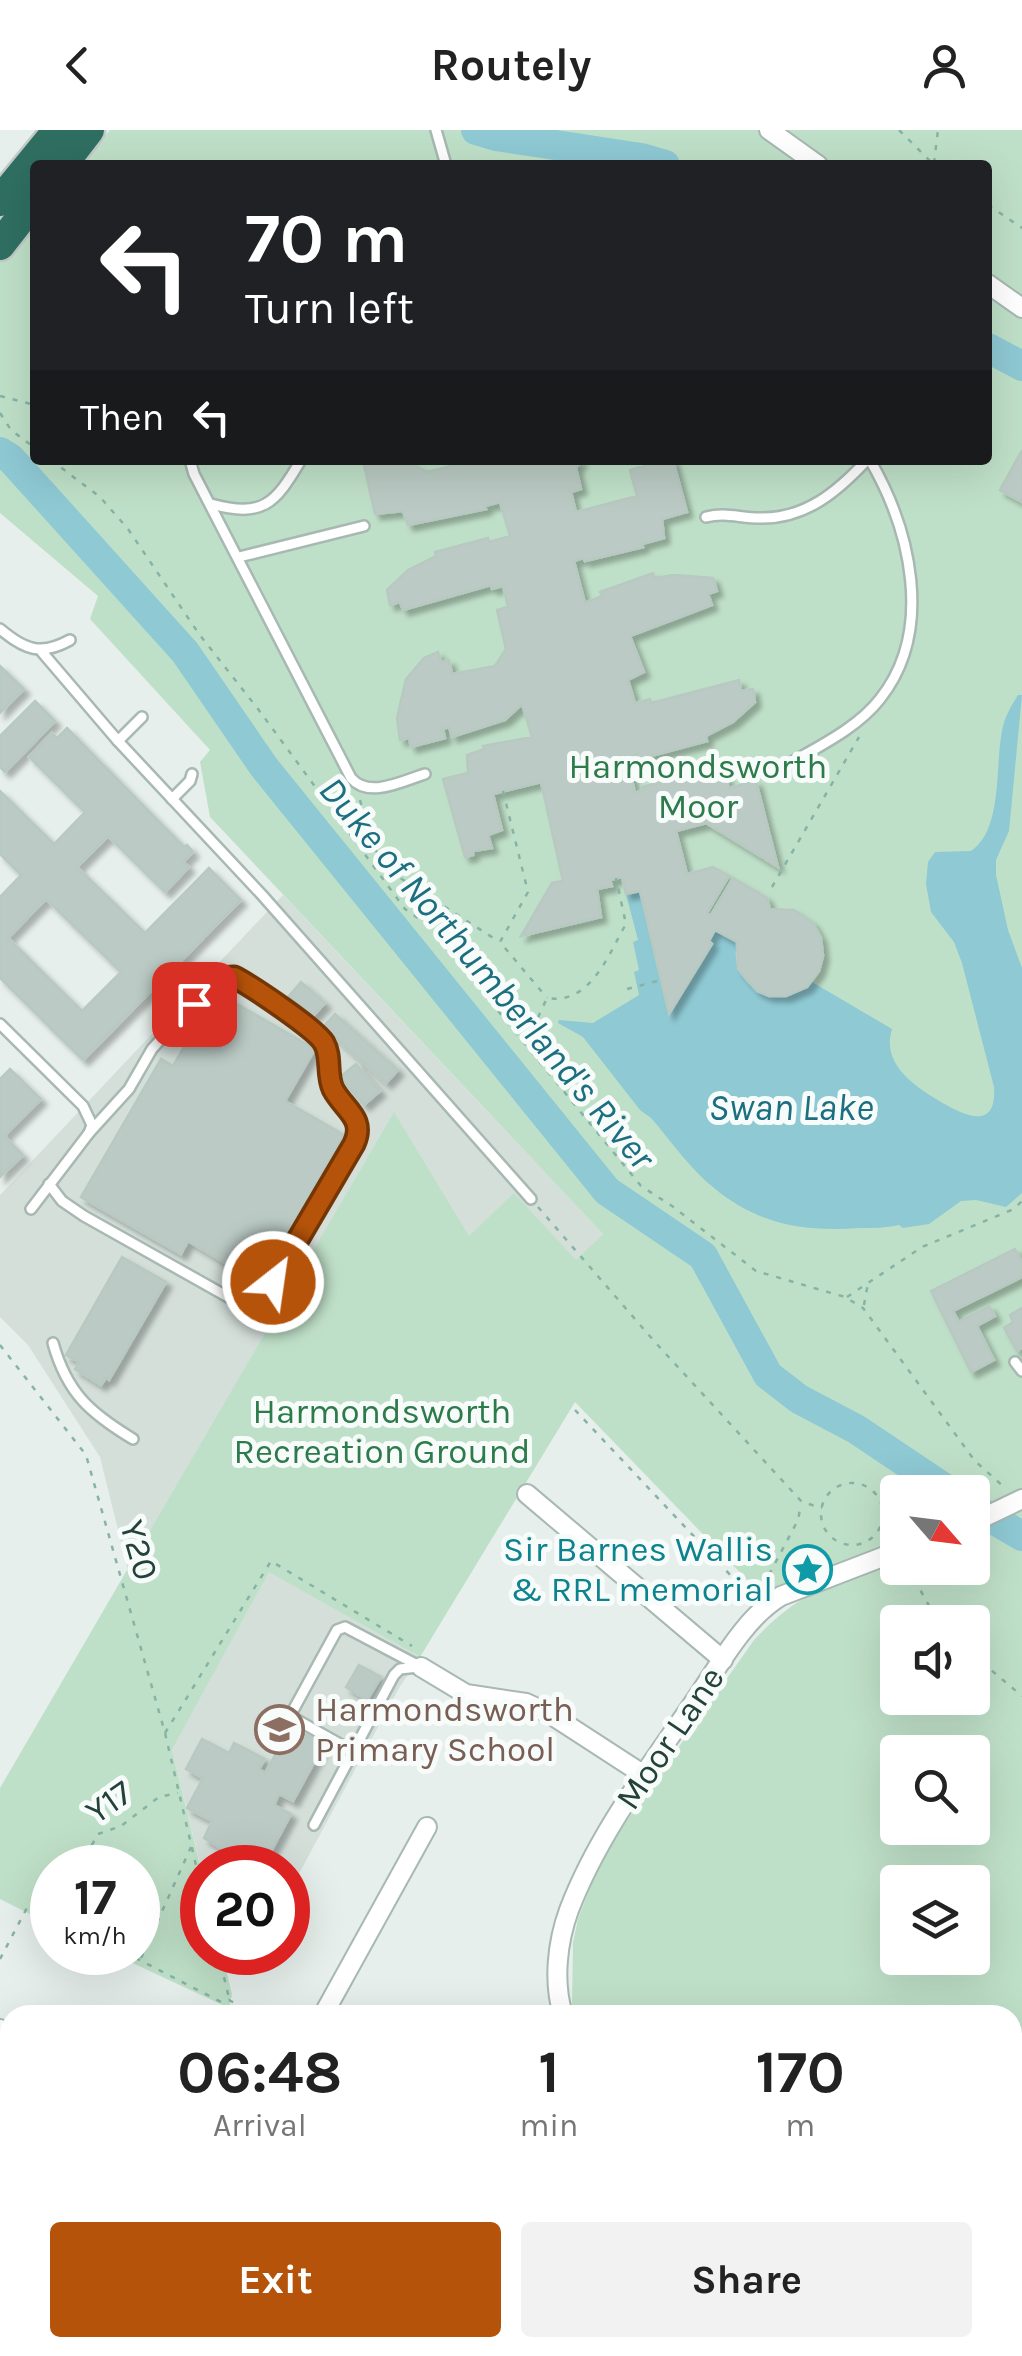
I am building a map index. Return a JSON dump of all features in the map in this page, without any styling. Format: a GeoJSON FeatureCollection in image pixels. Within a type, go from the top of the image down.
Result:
{"type":"FeatureCollection","features":[{"type":"Feature","properties":{"kind":"highway"},"geometry":{"type":"LineString","coordinates":[[33,160],[58,130]]}},
{"type":"Feature","properties":{"kind":"highway"},"geometry":{"type":"LineString","coordinates":[[66,160],[89,130]]}},
{"type":"Feature","properties":{"kind":"highway"},"geometry":{"type":"LineString","coordinates":[[0,201],[30,164]]}},
{"type":"Feature","properties":{"kind":"highway"},"geometry":{"type":"LineString","coordinates":[[0,245],[30,206]]}},
{"type":"Feature","properties":{"kind":"street"},"geometry":{"type":"LineString","coordinates":[[768,130],[811,160]]}},
{"type":"Feature","properties":{"kind":"street"},"geometry":{"type":"LineString","coordinates":[[992,287],[1022,308]]}},
{"type":"Feature","properties":{"kind":"street"},"geometry":{"type":"LineString","coordinates":[[527,1494],[723,1660]]}},
{"type":"Feature","properties":{"kind":"street"},"geometry":{"type":"LineString","coordinates":[[990,1512],[1013,1499]]}},
{"type":"Feature","properties":{"kind":"street","name":"Moor Lane"},"geometry":{"type":"LineString","coordinates":[[561,2005],[556,1973],[568,1914],[608,1830],[762,1602],[880,1558]]}},
{"type":"Feature","properties":{"kind":"street"},"geometry":{"type":"LineString","coordinates":[[421,1667],[466,1694],[526,1703],[550,1714],[644,1776]]}},
{"type":"Feature","properties":{"kind":"street"},"geometry":{"type":"LineString","coordinates":[[329,2005],[427,1827]]}},
{"type":"Feature","properties":{"kind":"lane"},"geometry":{"type":"LineString","coordinates":[[436,130],[445,160]]}},
{"type":"Feature","properties":{"kind":"lane"},"geometry":{"type":"LineString","coordinates":[[192,465],[356,784],[375,788],[424,774]]}},
{"type":"Feature","properties":{"kind":"lane"},"geometry":{"type":"LineString","coordinates":[[211,504],[238,511],[265,506],[285,488],[298,465]]}},
{"type":"Feature","properties":{"kind":"lane"},"geometry":{"type":"LineString","coordinates":[[706,517],[722,513],[762,518],[808,508],[840,488],[863,465]]}},
{"type":"Feature","properties":{"kind":"lane"},"geometry":{"type":"LineString","coordinates":[[780,769],[850,726],[879,701],[906,641],[911,598],[905,538],[884,484],[871,465]]}},
{"type":"Feature","properties":{"kind":"lane"},"geometry":{"type":"LineString","coordinates":[[239,557],[364,526]]}},
{"type":"Feature","properties":{"kind":"lane"},"geometry":{"type":"LineString","coordinates":[[0,628],[21,645],[42,652],[531,1199]]}},
{"type":"Feature","properties":{"kind":"lane"},"geometry":{"type":"LineString","coordinates":[[42,652],[70,640]]}},
{"type":"Feature","properties":{"kind":"lane"},"geometry":{"type":"LineString","coordinates":[[118,741],[142,717]]}},
{"type":"Feature","properties":{"kind":"lane"},"geometry":{"type":"LineString","coordinates":[[172,800],[192,774]]}},
{"type":"Feature","properties":{"kind":"lane"},"geometry":{"type":"LineString","coordinates":[[31,1209],[48,1184],[130,1088],[152,1050],[214,981],[223,976],[239,979],[322,1039],[328,1052],[330,1083],[359,1127],[354,1144],[253,1312],[84,1216],[62,1201],[48,1184]]}},
{"type":"Feature","properties":{"kind":"lane"},"geometry":{"type":"LineString","coordinates":[[0,1024],[82,1106],[90,1118],[90,1133]]}},
{"type":"Feature","properties":{"kind":"lane"},"geometry":{"type":"LineString","coordinates":[[53,1343],[58,1362],[94,1416],[133,1438]]}},
{"type":"Feature","properties":{"kind":"lane"},"geometry":{"type":"LineString","coordinates":[[354,1752],[290,1716],[337,1630],[345,1627],[421,1667]]}},
{"type":"Feature","properties":{"kind":"lane"},"geometry":{"type":"LineString","coordinates":[[314,1825],[397,1672],[421,1667]]}},
{"type":"Feature","properties":{"kind":"path"},"geometry":{"type":"LineString","coordinates":[[898,130],[929,160]]}},
{"type":"Feature","properties":{"kind":"path"},"geometry":{"type":"LineString","coordinates":[[935,160],[938,130]]}},
{"type":"Feature","properties":{"kind":"path"},"geometry":{"type":"LineString","coordinates":[[992,208],[1022,228]]}},
{"type":"Feature","properties":{"kind":"path"},"geometry":{"type":"LineString","coordinates":[[0,396],[30,404]]}},
{"type":"Feature","properties":{"kind":"path"},"geometry":{"type":"LineString","coordinates":[[0,413],[12,430],[30,444]]}},
{"type":"Feature","properties":{"kind":"path"},"geometry":{"type":"LineString","coordinates":[[57,465],[100,497],[128,529],[199,634],[405,909],[452,942],[499,1012],[641,1186],[756,1272],[845,1297],[863,1308],[975,1461],[1013,1499]]}},
{"type":"Feature","properties":{"kind":"path"},"geometry":{"type":"LineString","coordinates":[[772,887],[859,738]]}},
{"type":"Feature","properties":{"kind":"path"},"geometry":{"type":"LineString","coordinates":[[356,784],[373,848],[394,874],[500,942],[547,998],[558,1000],[580,993],[602,967],[626,924],[616,878]]}},
{"type":"Feature","properties":{"kind":"path"},"geometry":{"type":"LineString","coordinates":[[500,942],[528,892],[503,791]]}},
{"type":"Feature","properties":{"kind":"path"},"geometry":{"type":"LineString","coordinates":[[627,989],[661,980]]}},
{"type":"Feature","properties":{"kind":"path"},"geometry":{"type":"LineString","coordinates":[[526,1042],[547,998]]}},
{"type":"Feature","properties":{"kind":"path"},"geometry":{"type":"LineString","coordinates":[[531,1199],[802,1502],[822,1508]]}},
{"type":"Feature","properties":{"kind":"path"},"geometry":{"type":"LineString","coordinates":[[845,1297],[922,1247],[1014,1209],[1022,1201]]}},
{"type":"Feature","properties":{"kind":"path"},"geometry":{"type":"LineString","coordinates":[[863,1308],[869,1282]]}},
{"type":"Feature","properties":{"kind":"path","name":"Y20"},"geometry":{"type":"LineString","coordinates":[[0,1345],[86,1455],[165,1732],[192,1845]]}},
{"type":"Feature","properties":{"kind":"path"},"geometry":{"type":"LineString","coordinates":[[575,1410],[762,1602],[802,1502]]}},
{"type":"Feature","properties":{"kind":"path"},"geometry":{"type":"LineString","coordinates":[[856,1484],[874,1492],[880,1500],[882,1520],[872,1538],[863,1543],[843,1544],[826,1532],[822,1508],[828,1494],[836,1488],[856,1484]]}},
{"type":"Feature","properties":{"kind":"path"},"geometry":{"type":"LineString","coordinates":[[165,1732],[271,1561],[423,1653],[421,1667]]}},
{"type":"Feature","properties":{"kind":"path"},"geometry":{"type":"LineString","coordinates":[[990,1669],[1022,1696]]}},
{"type":"Feature","properties":{"kind":"path","name":"Y17"},"geometry":{"type":"LineString","coordinates":[[92,1845],[98,1834],[121,1826],[159,1797],[179,1793]]}},
{"type":"Feature","properties":{"kind":"path"},"geometry":{"type":"LineString","coordinates":[[160,1916],[180,1872]]}},
{"type":"Feature","properties":{"kind":"path"},"geometry":{"type":"LineString","coordinates":[[0,1959],[30,1905]]}},
{"type":"Feature","properties":{"kind":"path"},"geometry":{"type":"LineString","coordinates":[[160,1970],[221,2002],[229,2000],[238,2005]]}},
{"type":"Feature","properties":{"kind":"path"},"geometry":{"type":"LineString","coordinates":[[223,1975],[229,2000]]}},
{"type":"Feature","properties":{"kind":"shaded area"},"geometry":{"type":"Polygon","coordinates":[[[283,895],[603,1234],[576,1261],[469,1237],[394,1113],[128,1570],[100,1457],[28,1345],[0,1317],[0,1195],[283,895]]]}},
{"type":"Feature","properties":{"kind":"shaded area","name":"Harmondsworth Primary School"},"geometry":{"type":"Polygon","coordinates":[[[269,1571],[420,1657],[399,1688],[310,1853],[310,1845],[195,1845],[172,1750],[269,1571]]]}},
{"type":"Feature","properties":{"kind":"green space","name":"Harmondsworth Moor"},"geometry":{"type":"Polygon","coordinates":[[[110,130],[1022,130],[1022,2005],[572,2005],[573,1943],[602,1856],[754,1640],[804,1598],[880,1564],[880,1585],[990,1585],[990,1475],[925,1475],[856,1429],[799,1399],[768,1375],[703,1256],[607,1191],[264,767],[185,652],[11,459],[0,452],[0,247],[30,215],[30,465],[992,465],[992,160],[82,160],[110,130]]]}},
{"type":"Feature","properties":{"kind":"green space","name":"Harmondsworth Recreation Ground"},"geometry":{"type":"Polygon","coordinates":[[[0,458],[180,655],[259,771],[604,1194],[695,1262],[760,1381],[908,1475],[880,1475],[880,1550],[818,1574],[813,1560],[800,1564],[804,1578],[766,1594],[757,1590],[575,1402],[420,1657],[269,1572],[172,1750],[195,1845],[180,1845],[180,1975],[227,1975],[232,1994],[230,2005],[158,1975],[160,1845],[30,1845],[30,1914],[0,1899],[0,1788],[394,1112],[469,1236],[514,1193],[576,1260],[603,1234],[210,817],[200,762],[210,750],[90,619],[98,596],[0,513],[0,458]]]}},
{"type":"Feature","properties":{"kind":"water","name":"Swan Lake"},"geometry":{"type":"Polygon","coordinates":[[[1018,695],[1022,695],[1009,831],[996,860],[996,875],[1008,930],[1022,968],[1022,1193],[1006,1207],[961,1201],[929,1224],[903,1228],[801,1227],[765,1218],[731,1201],[697,1172],[640,1110],[583,1037],[558,1023],[593,1023],[639,995],[633,942],[638,940],[626,894],[640,891],[669,1013],[712,944],[709,941],[715,930],[737,942],[740,972],[758,990],[785,994],[812,982],[892,1029],[891,1053],[902,1073],[920,1089],[960,1112],[985,1115],[994,1101],[994,1087],[962,963],[954,942],[931,912],[926,884],[928,862],[935,852],[971,851],[988,828],[996,796],[1003,726],[1018,695]]]}},
{"type":"Feature","properties":{"kind":"building"},"geometry":{"type":"Polygon","coordinates":[[[1022,450],[1022,502],[1000,490],[1022,450]]]}},
{"type":"Feature","properties":{"kind":"building"},"geometry":{"type":"Polygon","coordinates":[[[364,465],[414,465],[426,472],[456,465],[578,465],[581,489],[571,492],[576,512],[637,496],[630,470],[644,465],[674,465],[687,512],[662,519],[664,538],[642,544],[643,547],[574,561],[585,603],[602,596],[600,592],[653,573],[655,578],[713,578],[717,591],[708,594],[712,605],[630,636],[644,672],[628,680],[635,703],[650,699],[651,703],[739,680],[741,691],[753,689],[755,702],[733,722],[706,736],[707,741],[640,759],[638,754],[627,758],[635,793],[642,787],[705,771],[706,774],[724,770],[729,788],[756,781],[778,867],[706,823],[676,831],[687,874],[713,867],[729,876],[707,913],[711,915],[733,878],[767,898],[770,909],[794,910],[813,923],[821,938],[823,956],[819,971],[807,987],[786,996],[757,991],[738,969],[737,942],[715,930],[709,941],[712,944],[669,1014],[640,891],[626,894],[622,877],[610,880],[612,886],[597,889],[601,917],[521,936],[552,883],[563,881],[541,782],[493,794],[502,830],[488,835],[492,848],[473,851],[473,855],[465,857],[443,779],[468,773],[467,755],[484,749],[483,746],[532,737],[522,704],[505,720],[452,737],[449,727],[443,729],[445,738],[411,747],[409,738],[400,740],[397,718],[406,679],[424,658],[438,652],[441,662],[449,660],[452,674],[495,666],[506,649],[497,610],[508,607],[503,586],[492,589],[491,585],[403,610],[400,602],[390,605],[387,590],[408,570],[436,556],[435,552],[510,536],[500,502],[485,506],[486,509],[408,525],[403,511],[375,514],[364,465]]]}},
{"type":"Feature","properties":{"kind":"building"},"geometry":{"type":"Polygon","coordinates":[[[0,666],[24,689],[0,713],[0,666]]]}},
{"type":"Feature","properties":{"kind":"building"},"geometry":{"type":"Polygon","coordinates":[[[35,701],[55,721],[5,772],[0,767],[0,736],[35,701]]]}},
{"type":"Feature","properties":{"kind":"building"},"geometry":{"type":"Polygon","coordinates":[[[67,728],[193,852],[183,862],[189,867],[165,892],[108,836],[77,867],[145,933],[209,868],[241,900],[83,1060],[0,978],[0,897],[21,875],[0,854],[0,791],[54,844],[85,812],[29,757],[52,733],[57,738],[67,728]],[[46,899],[8,938],[82,1011],[121,972],[46,899]]]}},
{"type":"Feature","properties":{"kind":"building"},"geometry":{"type":"Polygon","coordinates":[[[301,982],[325,1003],[312,1017],[289,996],[301,982]]]}},
{"type":"Feature","properties":{"kind":"building"},"geometry":{"type":"Polygon","coordinates":[[[216,992],[315,1049],[285,1101],[344,1135],[259,1283],[188,1241],[181,1254],[81,1197],[161,1059],[173,1066],[216,992]]]}},
{"type":"Feature","properties":{"kind":"building"},"geometry":{"type":"Polygon","coordinates":[[[335,1014],[398,1070],[386,1083],[323,1027],[335,1014]]]}},
{"type":"Feature","properties":{"kind":"building"},"geometry":{"type":"Polygon","coordinates":[[[356,1064],[380,1091],[364,1105],[340,1077],[356,1064]]]}},
{"type":"Feature","properties":{"kind":"building"},"geometry":{"type":"Polygon","coordinates":[[[10,1069],[41,1099],[4,1136],[23,1155],[0,1177],[0,1079],[10,1069]]]}},
{"type":"Feature","properties":{"kind":"building"},"geometry":{"type":"Polygon","coordinates":[[[1015,1249],[1022,1262],[1022,1277],[953,1311],[959,1322],[989,1306],[995,1316],[977,1326],[994,1360],[971,1372],[931,1291],[1015,1249]]]}},
{"type":"Feature","properties":{"kind":"building"},"geometry":{"type":"Polygon","coordinates":[[[122,1257],[166,1282],[109,1380],[106,1378],[101,1385],[75,1369],[79,1362],[66,1355],[122,1257]]]}},
{"type":"Feature","properties":{"kind":"building"},"geometry":{"type":"Polygon","coordinates":[[[1022,1308],[1022,1348],[1017,1351],[1004,1328],[1013,1322],[1010,1315],[1022,1308]]]}},
{"type":"Feature","properties":{"kind":"building"},"geometry":{"type":"Polygon","coordinates":[[[359,1665],[381,1677],[367,1700],[346,1687],[359,1665]]]}},
{"type":"Feature","properties":{"kind":"building"},"geometry":{"type":"Polygon","coordinates":[[[291,1727],[324,1744],[293,1801],[279,1794],[274,1805],[291,1814],[274,1845],[216,1845],[204,1838],[212,1821],[187,1808],[203,1778],[186,1769],[202,1739],[229,1753],[234,1743],[265,1759],[259,1769],[265,1773],[291,1727]]]}},
{"type":"Feature","properties":{"kind":"waterway"},"geometry":{"type":"LineString","coordinates":[[476,130],[648,160]]}},
{"type":"Feature","properties":{"kind":"waterway"},"geometry":{"type":"LineString","coordinates":[[992,350],[1022,366]]}},
{"type":"Feature","properties":{"kind":"waterway","name":"Duke of Northumberland's River"},"geometry":{"type":"LineString","coordinates":[[0,452],[11,459],[185,652],[264,767],[607,1191],[703,1256],[768,1375],[799,1399],[856,1429],[925,1475]]}},
{"type":"Feature","properties":{"kind":"waterway","name":"Duke of Northumberland's River"},"geometry":{"type":"LineString","coordinates":[[990,1517],[1022,1536]]}},
{"type":"Feature","properties":{"kind":"place","name":"Sir Barnes Wallis & RRL memorial"},"geometry":{"type":"Point","coordinates":[808,1569]}},
{"type":"Feature","properties":{"kind":"place","name":"Harmondsworth Primary School"},"geometry":{"type":"Point","coordinates":[280,1729]}},
{"type":"Feature","properties":{"kind":"route"},"geometry":{"type":"LineString","coordinates":[[194,1004],[214,981],[223,976],[234,977],[315,1032],[328,1052],[328,1076],[334,1090],[357,1120],[359,1133],[354,1144],[273,1282]]}}]}
